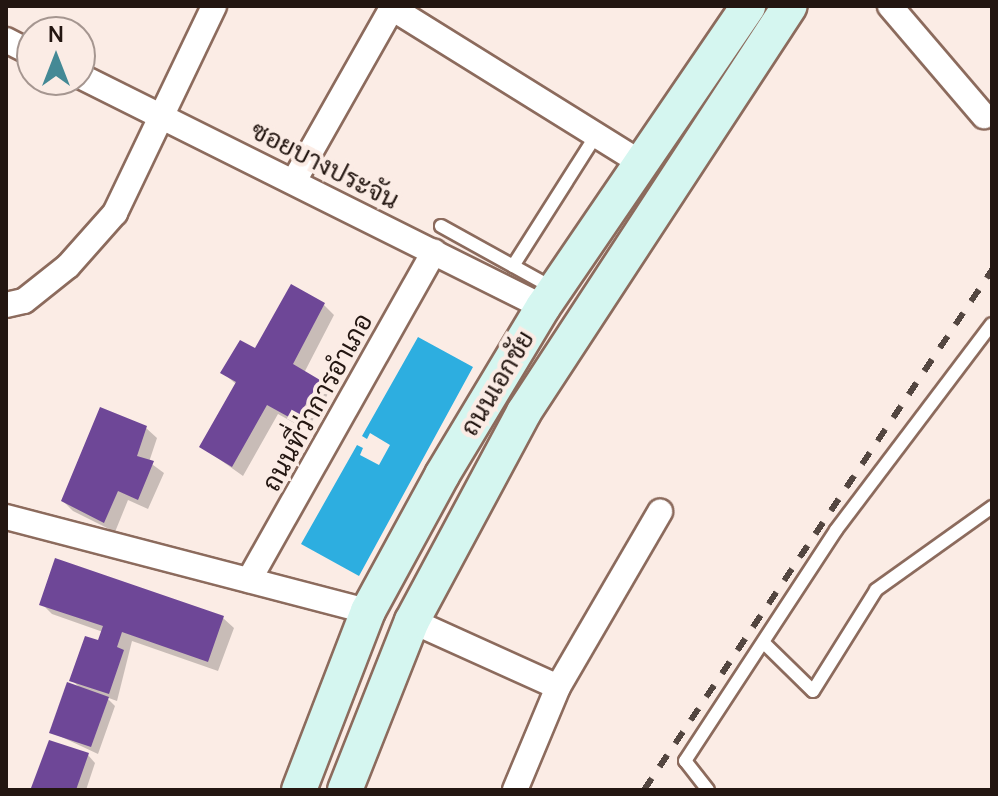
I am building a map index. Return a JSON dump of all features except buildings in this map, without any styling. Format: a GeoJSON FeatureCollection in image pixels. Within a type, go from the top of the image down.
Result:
{"type":"FeatureCollection","features":[{"type":"Feature","properties":{"kind":"main road","name":"ถนนเอกชัย"},"geometry":{"type":"LineString","coordinates":[[299,790],[368,611],[442,475],[549,299],[748,6]]}},
{"type":"Feature","properties":{"kind":"main road","name":"ถนนเอกชัย"},"geometry":{"type":"LineString","coordinates":[[345,790],[412,621],[524,412],[790,6]]}},
{"type":"Feature","properties":{"kind":"street"},"geometry":{"type":"LineString","coordinates":[[6,305],[24,301],[68,266],[115,213],[214,6]]}},
{"type":"Feature","properties":{"kind":"street"},"geometry":{"type":"LineString","coordinates":[[890,6],[984,116]]}},
{"type":"Feature","properties":{"kind":"street"},"geometry":{"type":"LineString","coordinates":[[294,181],[392,7],[643,164]]}},
{"type":"Feature","properties":{"kind":"street","name":"ซอยบางประจัน"},"geometry":{"type":"LineString","coordinates":[[96,84],[434,252],[549,299]]}},
{"type":"Feature","properties":{"kind":"street","name":"ถนนที่ว่าการอำเภอ"},"geometry":{"type":"LineString","coordinates":[[249,580],[434,252]]}},
{"type":"Feature","properties":{"kind":"street"},"geometry":{"type":"LineString","coordinates":[[515,790],[558,687],[660,512]]}},
{"type":"Feature","properties":{"kind":"street"},"geometry":{"type":"LineString","coordinates":[[6,517],[368,611]]}},
{"type":"Feature","properties":{"kind":"street"},"geometry":{"type":"LineString","coordinates":[[412,621],[558,687]]}},
{"type":"Feature","properties":{"kind":"lane"},"geometry":{"type":"LineString","coordinates":[[513,266],[596,135]]}},
{"type":"Feature","properties":{"kind":"lane"},"geometry":{"type":"LineString","coordinates":[[441,226],[513,266],[549,299]]}},
{"type":"Feature","properties":{"kind":"lane"},"geometry":{"type":"LineString","coordinates":[[708,790],[685,761],[765,644],[836,530],[992,324]]}},
{"type":"Feature","properties":{"kind":"lane"},"geometry":{"type":"LineString","coordinates":[[765,644],[813,691],[876,590],[992,507]]}},
{"type":"Feature","properties":{"kind":"water"},"geometry":{"type":"Polygon","coordinates":[[[418,337],[473,367],[359,576],[301,544],[357,445],[363,448],[360,455],[379,465],[390,445],[370,433],[367,439],[362,436],[418,337]]]}},
{"type":"Feature","properties":{"kind":"railway"},"geometry":{"type":"LineString","coordinates":[[644,790],[992,270]]}}]}
